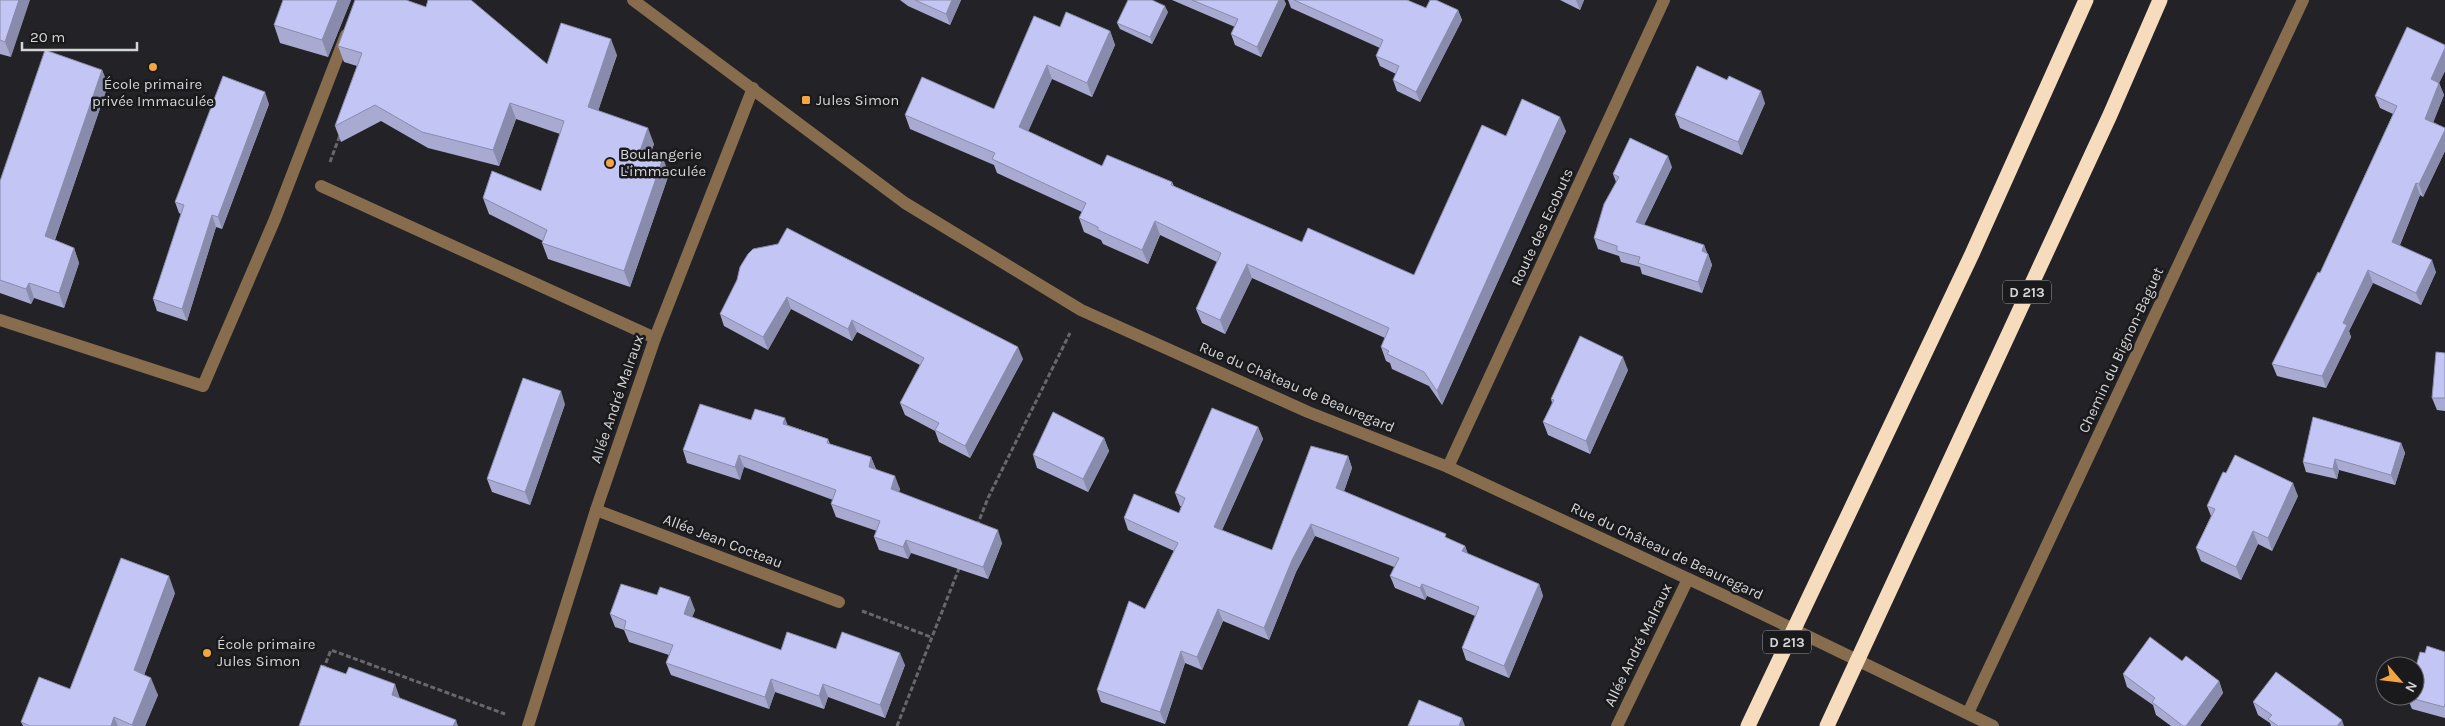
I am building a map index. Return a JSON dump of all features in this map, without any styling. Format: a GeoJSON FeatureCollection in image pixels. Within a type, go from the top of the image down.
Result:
{"type":"FeatureCollection","features":[{"type":"Feature","properties":{"kind":"highway","name":"D 213"},"geometry":{"type":"LineString","coordinates":[[1749,723],[1972,254],[2086,0]]}},
{"type":"Feature","properties":{"kind":"highway","name":"D 213"},"geometry":{"type":"LineString","coordinates":[[1827,726],[2160,0]]}},
{"type":"Feature","properties":{"kind":"street","name":"Rue du Château de Beauregard"},"geometry":{"type":"LineString","coordinates":[[633,0],[754,88],[905,204],[1081,310],[1308,412],[1448,466],[1993,726]]}},
{"type":"Feature","properties":{"kind":"street","name":"Route des Ecobuts"},"geometry":{"type":"LineString","coordinates":[[1448,466],[1664,0]]}},
{"type":"Feature","properties":{"kind":"street","name":"Chemin du Bignon-Baguet"},"geometry":{"type":"LineString","coordinates":[[1968,713],[2303,0]]}},
{"type":"Feature","properties":{"kind":"street"},"geometry":{"type":"LineString","coordinates":[[0,320],[203,386],[274,219],[352,18]]}},
{"type":"Feature","properties":{"kind":"street","name":"Allée André Malraux"},"geometry":{"type":"LineString","coordinates":[[529,724],[596,510],[655,338],[754,88]]}},
{"type":"Feature","properties":{"kind":"street"},"geometry":{"type":"LineString","coordinates":[[321,186],[655,338]]}},
{"type":"Feature","properties":{"kind":"street","name":"Allée Jean Cocteau"},"geometry":{"type":"LineString","coordinates":[[596,510],[839,602]]}},
{"type":"Feature","properties":{"kind":"street","name":"Allée André Malraux"},"geometry":{"type":"LineString","coordinates":[[1617,726],[1688,579]]}},
{"type":"Feature","properties":{"kind":"path"},"geometry":{"type":"LineString","coordinates":[[321,186],[342,130]]}},
{"type":"Feature","properties":{"kind":"path"},"geometry":{"type":"LineString","coordinates":[[974,532],[988,498],[1081,310]]}},
{"type":"Feature","properties":{"kind":"path"},"geometry":{"type":"LineString","coordinates":[[897,726],[963,559]]}},
{"type":"Feature","properties":{"kind":"path"},"geometry":{"type":"LineString","coordinates":[[839,602],[931,637]]}},
{"type":"Feature","properties":{"kind":"path"},"geometry":{"type":"LineString","coordinates":[[321,676],[331,650],[529,724]]}},
{"type":"Feature","properties":{"kind":"building"},"geometry":{"type":"Polygon","coordinates":[[[0,0],[19,0],[5,42],[0,40],[0,0]]]}},
{"type":"Feature","properties":{"kind":"building"},"geometry":{"type":"Polygon","coordinates":[[[283,0],[338,0],[322,40],[274,25],[283,0]]]}},
{"type":"Feature","properties":{"kind":"building"},"geometry":{"type":"Polygon","coordinates":[[[355,0],[406,0],[426,7],[428,0],[471,0],[547,64],[561,23],[611,39],[588,107],[648,128],[640,151],[663,158],[624,271],[542,243],[547,230],[483,198],[492,171],[541,191],[564,121],[510,103],[493,150],[422,132],[375,105],[335,126],[362,53],[338,46],[355,0]]]}},
{"type":"Feature","properties":{"kind":"building"},"geometry":{"type":"Polygon","coordinates":[[[915,0],[952,0],[946,14],[915,0]]]}},
{"type":"Feature","properties":{"kind":"building"},"geometry":{"type":"Polygon","coordinates":[[[1128,0],[1152,0],[1165,6],[1150,37],[1117,23],[1128,0]]]}},
{"type":"Feature","properties":{"kind":"building"},"geometry":{"type":"Polygon","coordinates":[[[1192,0],[1279,0],[1257,47],[1231,34],[1238,19],[1192,0]]]}},
{"type":"Feature","properties":{"kind":"building"},"geometry":{"type":"Polygon","coordinates":[[[1294,0],[1407,0],[1426,8],[1430,0],[1436,0],[1458,10],[1416,92],[1393,80],[1399,66],[1376,56],[1383,40],[1294,0]]]}},
{"type":"Feature","properties":{"kind":"building"},"geometry":{"type":"Polygon","coordinates":[[[1066,12],[1110,31],[1087,83],[1047,65],[1019,127],[1102,166],[1107,155],[1172,182],[1171,185],[1302,242],[1308,228],[1414,275],[1482,125],[1506,136],[1522,99],[1560,117],[1437,391],[1424,372],[1387,354],[1389,351],[1381,347],[1389,328],[1247,264],[1220,320],[1196,309],[1221,253],[1155,221],[1142,250],[1098,230],[1098,227],[1079,218],[1086,203],[992,159],[995,153],[905,115],[922,77],[994,109],[1034,16],[1060,27],[1066,12]]]}},
{"type":"Feature","properties":{"kind":"building"},"geometry":{"type":"Polygon","coordinates":[[[2407,27],[2445,45],[2431,79],[2439,83],[2425,119],[2445,128],[2445,130],[2419,184],[2416,183],[2392,242],[2432,260],[2416,293],[2368,270],[2343,323],[2347,325],[2322,376],[2272,364],[2318,272],[2320,273],[2397,106],[2375,96],[2407,27]]]}},
{"type":"Feature","properties":{"kind":"building"},"geometry":{"type":"Polygon","coordinates":[[[45,50],[102,70],[45,236],[74,248],[59,293],[29,283],[26,289],[0,280],[0,181],[45,50]]]}},
{"type":"Feature","properties":{"kind":"building"},"geometry":{"type":"Polygon","coordinates":[[[1697,66],[1727,80],[1729,76],[1761,91],[1738,142],[1675,115],[1697,66]]]}},
{"type":"Feature","properties":{"kind":"building"},"geometry":{"type":"Polygon","coordinates":[[[223,76],[265,92],[218,217],[212,215],[182,309],[153,299],[184,205],[175,202],[223,76]]]}},
{"type":"Feature","properties":{"kind":"building"},"geometry":{"type":"Polygon","coordinates":[[[1630,138],[1668,156],[1636,222],[1704,245],[1702,251],[1708,254],[1698,282],[1638,263],[1640,257],[1617,251],[1617,246],[1594,238],[1604,204],[1619,177],[1613,174],[1630,138]]]}},
{"type":"Feature","properties":{"kind":"building"},"geometry":{"type":"Polygon","coordinates":[[[787,228],[1018,347],[965,446],[935,430],[939,423],[900,403],[924,358],[852,320],[848,329],[787,297],[763,337],[720,314],[737,280],[740,267],[748,254],[753,249],[778,244],[787,228]]]}},
{"type":"Feature","properties":{"kind":"building"},"geometry":{"type":"Polygon","coordinates":[[[1580,336],[1623,357],[1586,441],[1543,422],[1554,400],[1551,399],[1580,336]]]}},
{"type":"Feature","properties":{"kind":"building"},"geometry":{"type":"Polygon","coordinates":[[[2436,352],[2445,353],[2445,398],[2432,398],[2436,352]]]}},
{"type":"Feature","properties":{"kind":"building"},"geometry":{"type":"Polygon","coordinates":[[[523,378],[561,391],[525,492],[487,479],[523,378]]]}},
{"type":"Feature","properties":{"kind":"building"},"geometry":{"type":"Polygon","coordinates":[[[700,404],[751,420],[755,409],[785,418],[783,424],[828,439],[827,443],[871,457],[869,467],[895,476],[891,489],[998,530],[983,567],[906,540],[903,547],[874,537],[880,521],[831,504],[836,490],[739,455],[735,467],[683,450],[700,404]]]}},
{"type":"Feature","properties":{"kind":"building"},"geometry":{"type":"Polygon","coordinates":[[[1212,408],[1258,427],[1214,527],[1272,550],[1311,446],[1348,456],[1336,488],[1446,534],[1445,537],[1465,546],[1462,551],[1539,584],[1504,666],[1462,648],[1479,607],[1422,584],[1420,588],[1390,576],[1399,558],[1311,524],[1292,560],[1264,628],[1218,609],[1197,657],[1181,651],[1160,712],[1097,690],[1129,601],[1145,609],[1178,543],[1124,518],[1134,494],[1179,513],[1185,498],[1175,493],[1212,408]]]}},
{"type":"Feature","properties":{"kind":"building"},"geometry":{"type":"Polygon","coordinates":[[[1053,412],[1104,438],[1083,479],[1033,455],[1053,412]]]}},
{"type":"Feature","properties":{"kind":"building"},"geometry":{"type":"Polygon","coordinates":[[[2313,417],[2401,443],[2391,475],[2335,459],[2333,469],[2303,462],[2313,417]]]}},
{"type":"Feature","properties":{"kind":"building"},"geometry":{"type":"Polygon","coordinates":[[[2235,455],[2293,483],[2268,538],[2253,531],[2236,567],[2196,548],[2215,509],[2207,506],[2223,472],[2226,473],[2235,455]]]}},
{"type":"Feature","properties":{"kind":"building"},"geometry":{"type":"Polygon","coordinates":[[[121,558],[169,576],[134,670],[151,678],[132,725],[114,717],[111,726],[30,726],[21,722],[39,677],[70,689],[121,558]]]}},
{"type":"Feature","properties":{"kind":"building"},"geometry":{"type":"Polygon","coordinates":[[[621,584],[657,595],[660,587],[690,597],[684,614],[781,650],[787,632],[836,649],[842,632],[900,653],[880,705],[823,684],[819,696],[771,679],[765,697],[666,663],[673,645],[624,629],[626,621],[610,614],[621,584]]]}},
{"type":"Feature","properties":{"kind":"building"},"geometry":{"type":"Polygon","coordinates":[[[2150,637],[2182,661],[2186,656],[2219,681],[2186,726],[2183,726],[2152,702],[2155,698],[2123,674],[2150,637]]]}},
{"type":"Feature","properties":{"kind":"building"},"geometry":{"type":"Polygon","coordinates":[[[2427,646],[2445,652],[2444,707],[2425,702],[2425,656],[2419,656],[2420,652],[2425,653],[2427,646]]]}},
{"type":"Feature","properties":{"kind":"building"},"geometry":{"type":"Polygon","coordinates":[[[321,665],[346,674],[349,667],[395,684],[392,695],[456,720],[453,726],[299,726],[321,665]]]}},
{"type":"Feature","properties":{"kind":"building"},"geometry":{"type":"Polygon","coordinates":[[[2276,672],[2342,720],[2337,726],[2278,726],[2268,719],[2272,715],[2253,702],[2276,672]]]}},
{"type":"Feature","properties":{"kind":"building"},"geometry":{"type":"Polygon","coordinates":[[[1419,700],[1462,718],[1459,726],[1408,726],[1419,700]]]}},
{"type":"Feature","properties":{"kind":"place","name":"École primaire privée Immaculée"},"geometry":{"type":"Point","coordinates":[153,67]}},
{"type":"Feature","properties":{"kind":"place","name":"Jules Simon"},"geometry":{"type":"Point","coordinates":[806,100]}},
{"type":"Feature","properties":{"kind":"place","name":"Boulangerie L'immaculée"},"geometry":{"type":"Point","coordinates":[610,163]}},
{"type":"Feature","properties":{"kind":"place","name":"École primaire Jules Simon"},"geometry":{"type":"Point","coordinates":[207,653]}}]}
